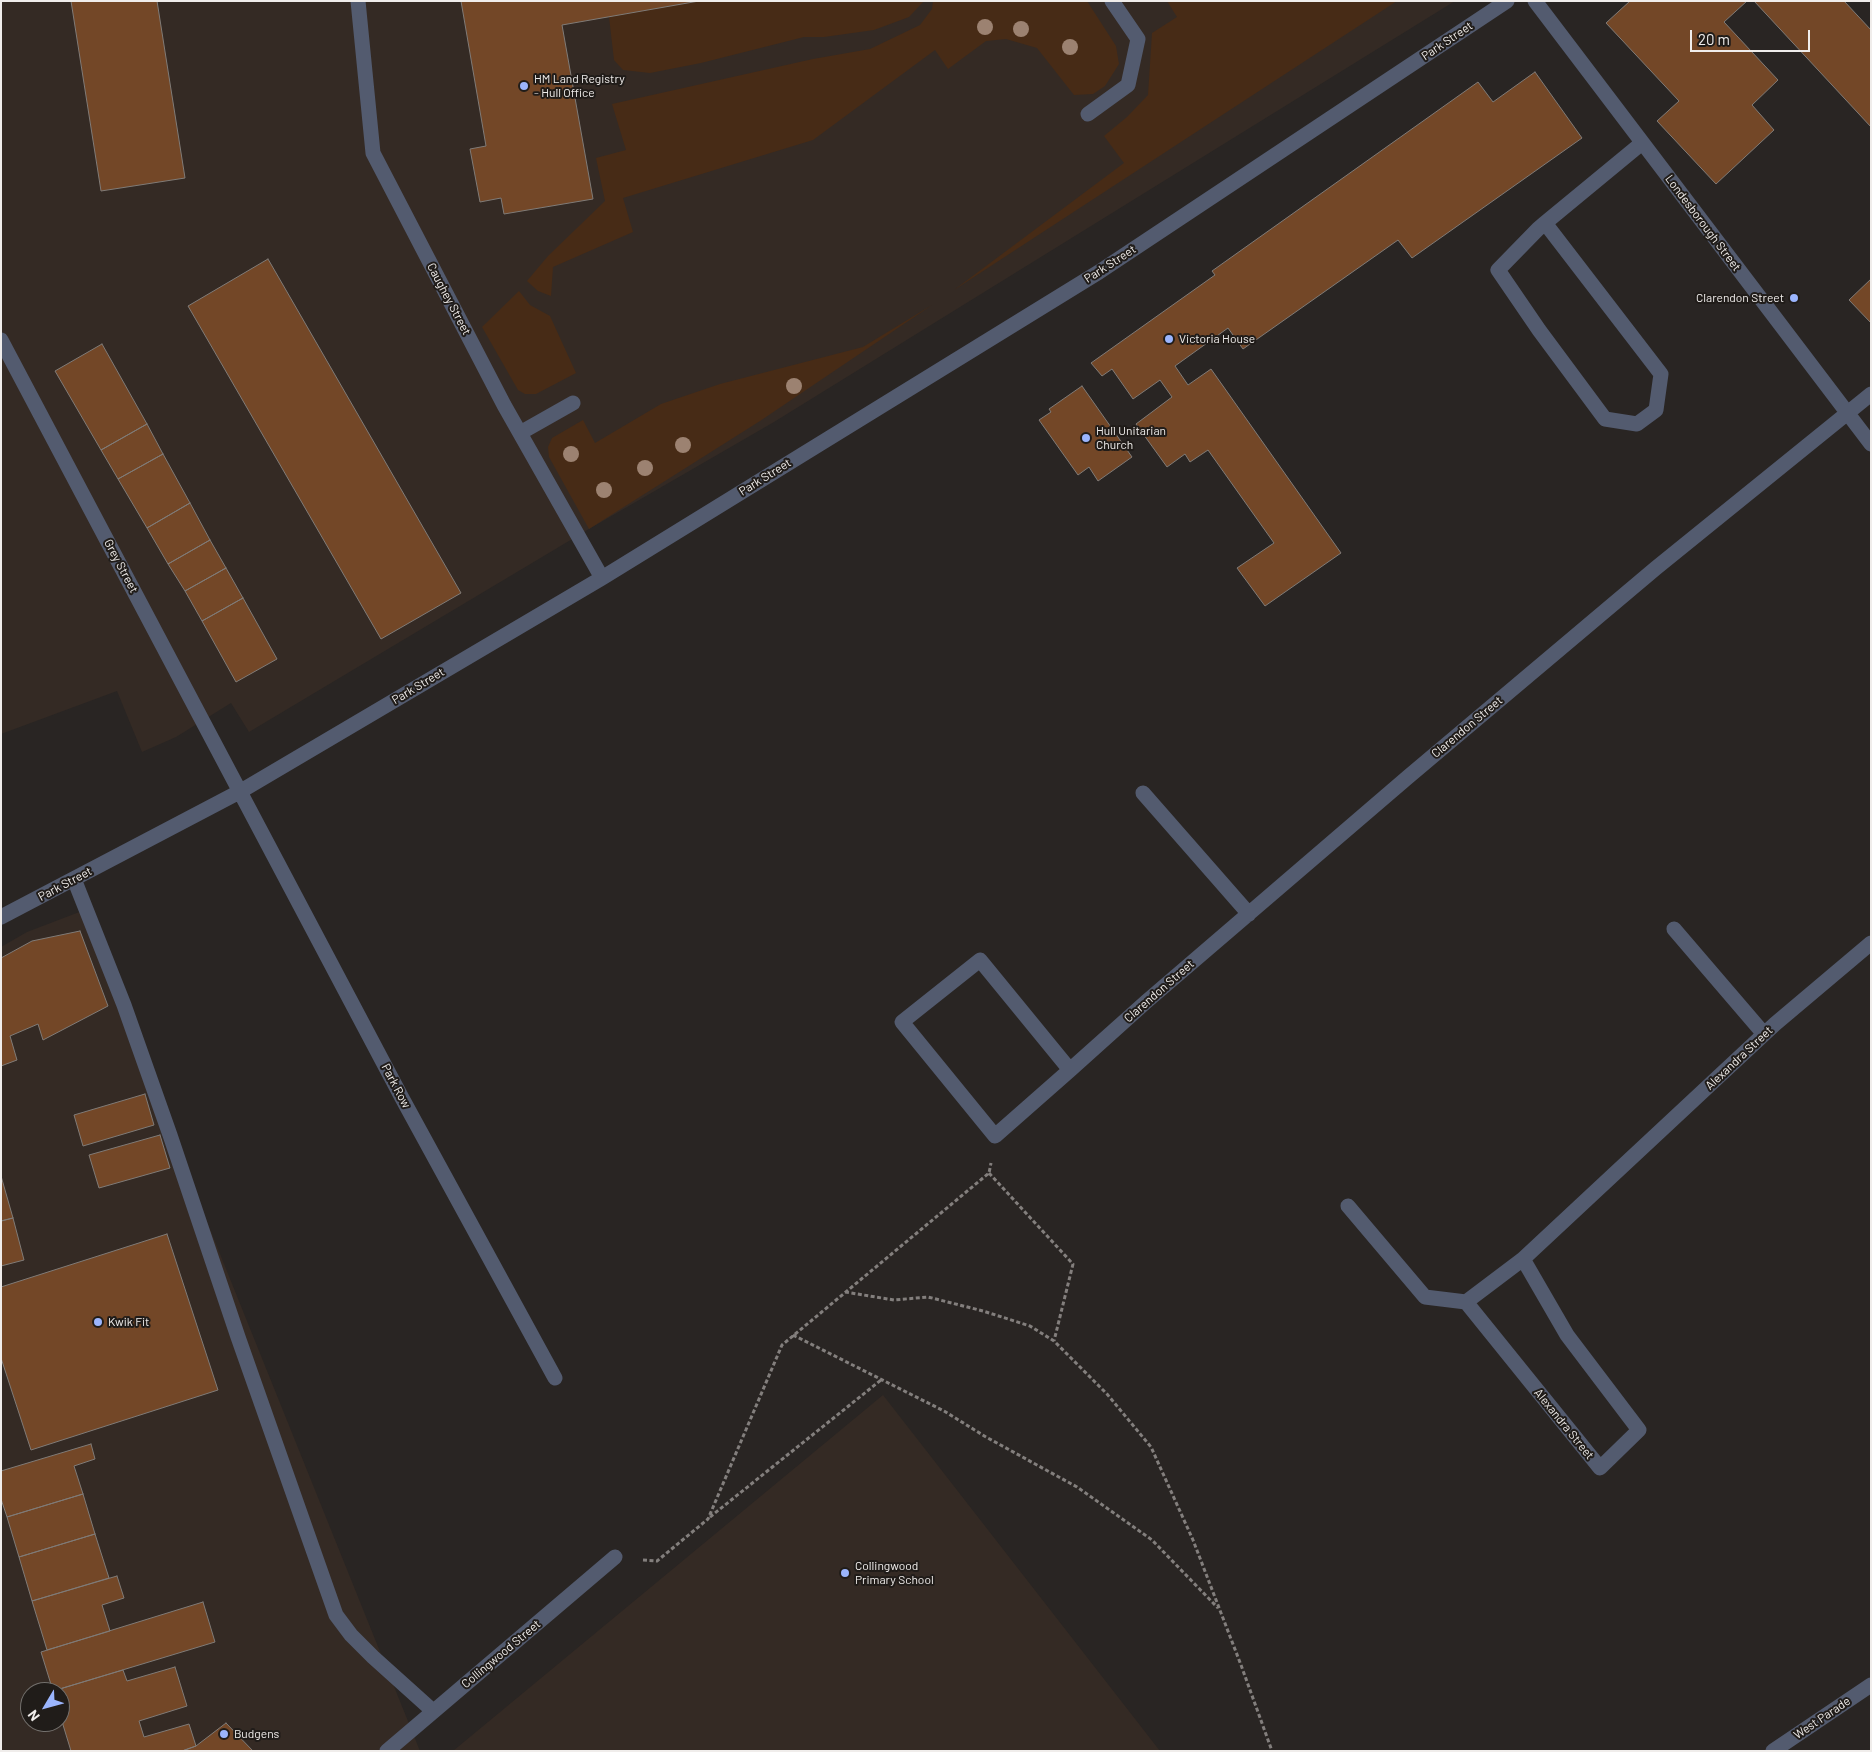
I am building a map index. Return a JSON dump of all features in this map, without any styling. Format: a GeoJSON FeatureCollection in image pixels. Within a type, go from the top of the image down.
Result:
{"type":"FeatureCollection","features":[{"type":"Feature","properties":{"kind":"street","name":"Caughey Street"},"geometry":{"type":"LineString","coordinates":[[358,1],[373,154],[520,433],[602,578]]}},
{"type":"Feature","properties":{"kind":"street"},"geometry":{"type":"LineString","coordinates":[[1088,114],[1128,85],[1138,39],[1112,1]]}},
{"type":"Feature","properties":{"kind":"street","name":"Park Street"},"geometry":{"type":"LineString","coordinates":[[1,917],[241,791],[602,578],[1099,272],[1507,1]]}},
{"type":"Feature","properties":{"kind":"street","name":"Londesborough Street"},"geometry":{"type":"LineString","coordinates":[[1536,1],[1871,444]]}},
{"type":"Feature","properties":{"kind":"street"},"geometry":{"type":"LineString","coordinates":[[1545,223],[1661,374],[1656,410],[1638,424],[1605,420],[1498,270],[1545,223],[1642,143]]}},
{"type":"Feature","properties":{"kind":"street","name":"Grey Street"},"geometry":{"type":"LineString","coordinates":[[1,340],[241,791]]}},
{"type":"Feature","properties":{"kind":"street","name":"Clarendon Street"},"geometry":{"type":"LineString","coordinates":[[995,1136],[1249,914],[1649,574],[1871,394]]}},
{"type":"Feature","properties":{"kind":"street"},"geometry":{"type":"LineString","coordinates":[[520,433],[573,403]]}},
{"type":"Feature","properties":{"kind":"street","name":"Park Row"},"geometry":{"type":"LineString","coordinates":[[241,791],[402,1098],[555,1378]]}},
{"type":"Feature","properties":{"kind":"street"},"geometry":{"type":"LineString","coordinates":[[1143,793],[1249,914]]}},
{"type":"Feature","properties":{"kind":"street"},"geometry":{"type":"LineString","coordinates":[[74,879],[124,1006],[170,1135],[238,1337],[336,1615],[351,1635],[373,1657],[433,1711]]}},
{"type":"Feature","properties":{"kind":"street"},"geometry":{"type":"LineString","coordinates":[[1674,929],[1764,1034]]}},
{"type":"Feature","properties":{"kind":"street","name":"Alexandra Street"},"geometry":{"type":"LineString","coordinates":[[1523,1259],[1567,1335],[1639,1430],[1600,1468],[1466,1302],[1523,1259],[1764,1034],[1871,943]]}},
{"type":"Feature","properties":{"kind":"street"},"geometry":{"type":"LineString","coordinates":[[995,1136],[902,1022],[980,960],[1070,1070]]}},
{"type":"Feature","properties":{"kind":"street"},"geometry":{"type":"LineString","coordinates":[[1348,1206],[1425,1297],[1466,1302]]}},
{"type":"Feature","properties":{"kind":"street","name":"Collingwood Street"},"geometry":{"type":"LineString","coordinates":[[387,1751],[615,1557]]}},
{"type":"Feature","properties":{"kind":"street","name":"West Parade"},"geometry":{"type":"LineString","coordinates":[[1774,1751],[1871,1685]]}},
{"type":"Feature","properties":{"kind":"path"},"geometry":{"type":"LineString","coordinates":[[708,1518],[782,1344],[989,1174],[995,1136]]}},
{"type":"Feature","properties":{"kind":"path"},"geometry":{"type":"LineString","coordinates":[[989,1174],[1073,1264],[1054,1341]]}},
{"type":"Feature","properties":{"kind":"path"},"geometry":{"type":"LineString","coordinates":[[845,1292],[894,1300],[928,1298],[983,1310],[1030,1326],[1054,1341],[1107,1394],[1151,1447],[1193,1540],[1272,1751]]}},
{"type":"Feature","properties":{"kind":"path"},"geometry":{"type":"LineString","coordinates":[[793,1335],[944,1411],[986,1437],[1077,1487],[1152,1540],[1220,1610]]}},
{"type":"Feature","properties":{"kind":"path"},"geometry":{"type":"LineString","coordinates":[[615,1557],[657,1561],[881,1380]]}},
{"type":"Feature","properties":{"kind":"shaded area"},"geometry":{"type":"Polygon","coordinates":[[[1,1],[1455,1],[774,422],[589,529],[249,732],[231,703],[176,737],[142,752],[117,691],[1,734],[1,1]]]}},
{"type":"Feature","properties":{"kind":"shaded area"},"geometry":{"type":"Polygon","coordinates":[[[699,1],[924,1],[909,17],[874,30],[824,37],[804,37],[701,63],[650,73],[623,70],[614,60],[609,17],[699,1]]]}},
{"type":"Feature","properties":{"kind":"shaded area"},"geometry":{"type":"Polygon","coordinates":[[[933,1],[1087,1],[1116,46],[1119,64],[1105,86],[1093,94],[1074,95],[1037,48],[1006,39],[986,41],[948,69],[935,50],[813,140],[623,198],[633,232],[553,267],[551,296],[538,291],[527,281],[548,256],[605,201],[596,158],[626,150],[612,104],[813,59],[870,49],[920,25],[932,9],[933,1]]]}},
{"type":"Feature","properties":{"kind":"shaded area"},"geometry":{"type":"Polygon","coordinates":[[[1167,1],[1397,1],[954,290],[1124,163],[1104,136],[1127,117],[1148,95],[1152,33],[1177,17],[1167,1]]]}},
{"type":"Feature","properties":{"kind":"shaded area"},"geometry":{"type":"Polygon","coordinates":[[[519,291],[530,305],[550,316],[576,373],[536,394],[525,394],[518,390],[482,327],[519,291]]]}},
{"type":"Feature","properties":{"kind":"shaded area"},"geometry":{"type":"Polygon","coordinates":[[[932,305],[760,421],[589,529],[549,457],[548,447],[552,438],[583,420],[595,443],[661,404],[720,384],[863,347],[932,305]]]}},
{"type":"Feature","properties":{"kind":"shaded area"},"geometry":{"type":"Polygon","coordinates":[[[82,911],[420,1751],[1,1751],[1,947],[27,932],[82,911]]]}},
{"type":"Feature","properties":{"kind":"shaded area","name":"Collingwood Primary School"},"geometry":{"type":"Polygon","coordinates":[[[883,1395],[1160,1751],[453,1751],[883,1395]]]}},
{"type":"Feature","properties":{"kind":"building"},"geometry":{"type":"Polygon","coordinates":[[[71,1],[157,1],[185,178],[101,191],[71,1]]]}},
{"type":"Feature","properties":{"kind":"building","name":"HM Land Registry - Hull Office"},"geometry":{"type":"Polygon","coordinates":[[[461,1],[699,1],[562,25],[593,199],[504,214],[501,198],[480,202],[470,149],[486,146],[461,1]]]}},
{"type":"Feature","properties":{"kind":"building"},"geometry":{"type":"Polygon","coordinates":[[[1630,1],[1747,1],[1724,22],[1778,80],[1752,105],[1774,130],[1716,184],[1657,121],[1679,101],[1606,23],[1630,1]]]}},
{"type":"Feature","properties":{"kind":"building"},"geometry":{"type":"Polygon","coordinates":[[[1754,1],[1844,1],[1871,30],[1871,127],[1754,1]]]}},
{"type":"Feature","properties":{"kind":"building","name":"Victoria House"},"geometry":{"type":"Polygon","coordinates":[[[1535,72],[1582,138],[1412,258],[1398,240],[1243,349],[1228,328],[1175,366],[1188,385],[1211,369],[1341,553],[1265,606],[1237,568],[1274,543],[1208,450],[1190,462],[1185,454],[1167,467],[1136,424],[1172,397],[1160,380],[1133,399],[1112,369],[1102,376],[1091,363],[1215,275],[1212,271],[1478,82],[1493,102],[1535,72]]]}},
{"type":"Feature","properties":{"kind":"building"},"geometry":{"type":"Polygon","coordinates":[[[268,259],[461,593],[381,639],[188,306],[268,259]]]}},
{"type":"Feature","properties":{"kind":"building"},"geometry":{"type":"Polygon","coordinates":[[[1871,279],[1871,323],[1849,300],[1871,279]]]}},
{"type":"Feature","properties":{"kind":"building"},"geometry":{"type":"Polygon","coordinates":[[[102,344],[147,424],[101,450],[55,371],[102,344]]]}},
{"type":"Feature","properties":{"kind":"building","name":"Hull Unitarian Church"},"geometry":{"type":"Polygon","coordinates":[[[1082,386],[1132,457],[1098,481],[1089,467],[1078,475],[1039,420],[1051,412],[1049,409],[1082,386]]]}},
{"type":"Feature","properties":{"kind":"building"},"geometry":{"type":"Polygon","coordinates":[[[147,424],[163,454],[118,479],[101,450],[147,424]]]}},
{"type":"Feature","properties":{"kind":"building"},"geometry":{"type":"Polygon","coordinates":[[[163,454],[190,503],[147,528],[118,479],[163,454]]]}},
{"type":"Feature","properties":{"kind":"building"},"geometry":{"type":"Polygon","coordinates":[[[190,503],[210,540],[168,564],[147,528],[190,503]]]}},
{"type":"Feature","properties":{"kind":"building"},"geometry":{"type":"Polygon","coordinates":[[[210,540],[226,568],[185,591],[168,564],[210,540]]]}},
{"type":"Feature","properties":{"kind":"building"},"geometry":{"type":"Polygon","coordinates":[[[226,568],[243,598],[202,621],[185,591],[226,568]]]}},
{"type":"Feature","properties":{"kind":"building"},"geometry":{"type":"Polygon","coordinates":[[[243,598],[277,659],[236,682],[202,621],[243,598]]]}},
{"type":"Feature","properties":{"kind":"building"},"geometry":{"type":"Polygon","coordinates":[[[80,931],[108,1006],[43,1040],[38,1024],[10,1036],[17,1060],[1,1066],[1,958],[32,941],[80,931]]]}},
{"type":"Feature","properties":{"kind":"building"},"geometry":{"type":"Polygon","coordinates":[[[145,1094],[154,1125],[83,1146],[74,1115],[145,1094]]]}},
{"type":"Feature","properties":{"kind":"building"},"geometry":{"type":"Polygon","coordinates":[[[160,1135],[170,1168],[99,1188],[89,1155],[160,1135]]]}},
{"type":"Feature","properties":{"kind":"building"},"geometry":{"type":"Polygon","coordinates":[[[1,1176],[13,1218],[1,1221],[1,1176]]]}},
{"type":"Feature","properties":{"kind":"building"},"geometry":{"type":"Polygon","coordinates":[[[13,1218],[24,1260],[1,1266],[1,1221],[13,1218]]]}},
{"type":"Feature","properties":{"kind":"building","name":"Kwik Fit"},"geometry":{"type":"Polygon","coordinates":[[[167,1234],[218,1390],[31,1450],[1,1358],[1,1287],[167,1234]]]}},
{"type":"Feature","properties":{"kind":"building"},"geometry":{"type":"Polygon","coordinates":[[[91,1444],[95,1459],[74,1466],[83,1494],[7,1517],[1,1499],[1,1471],[91,1444]]]}},
{"type":"Feature","properties":{"kind":"building"},"geometry":{"type":"Polygon","coordinates":[[[83,1494],[95,1534],[19,1557],[7,1517],[83,1494]]]}},
{"type":"Feature","properties":{"kind":"building"},"geometry":{"type":"Polygon","coordinates":[[[95,1534],[109,1578],[32,1601],[19,1557],[95,1534]]]}},
{"type":"Feature","properties":{"kind":"building"},"geometry":{"type":"Polygon","coordinates":[[[117,1576],[124,1598],[102,1605],[110,1631],[47,1650],[32,1601],[117,1576]]]}},
{"type":"Feature","properties":{"kind":"building"},"geometry":{"type":"Polygon","coordinates":[[[203,1602],[215,1642],[70,1686],[70,1682],[50,1682],[41,1652],[203,1602]]]}},
{"type":"Feature","properties":{"kind":"building"},"geometry":{"type":"Polygon","coordinates":[[[175,1667],[187,1706],[139,1721],[144,1737],[189,1724],[196,1746],[182,1751],[71,1751],[65,1732],[70,1732],[70,1686],[123,1670],[127,1681],[175,1667]]]}},
{"type":"Feature","properties":{"kind":"building","name":"Budgens"},"geometry":{"type":"Polygon","coordinates":[[[226,1723],[253,1751],[182,1751],[196,1746],[226,1723]]]}},
{"type":"Feature","properties":{"kind":"place","name":"HM Land Registry - Hull Office"},"geometry":{"type":"Point","coordinates":[524,86]}},
{"type":"Feature","properties":{"kind":"place","name":"Clarendon Street"},"geometry":{"type":"Point","coordinates":[1794,298]}},
{"type":"Feature","properties":{"kind":"place","name":"Victoria House"},"geometry":{"type":"Point","coordinates":[1169,339]}},
{"type":"Feature","properties":{"kind":"place","name":"Hull Unitarian Church"},"geometry":{"type":"Point","coordinates":[1086,438]}},
{"type":"Feature","properties":{"kind":"place","name":"Kwik Fit"},"geometry":{"type":"Point","coordinates":[98,1322]}},
{"type":"Feature","properties":{"kind":"place","name":"Collingwood Primary School"},"geometry":{"type":"Point","coordinates":[845,1573]}},
{"type":"Feature","properties":{"kind":"place","name":"Budgens"},"geometry":{"type":"Point","coordinates":[224,1734]}}]}
